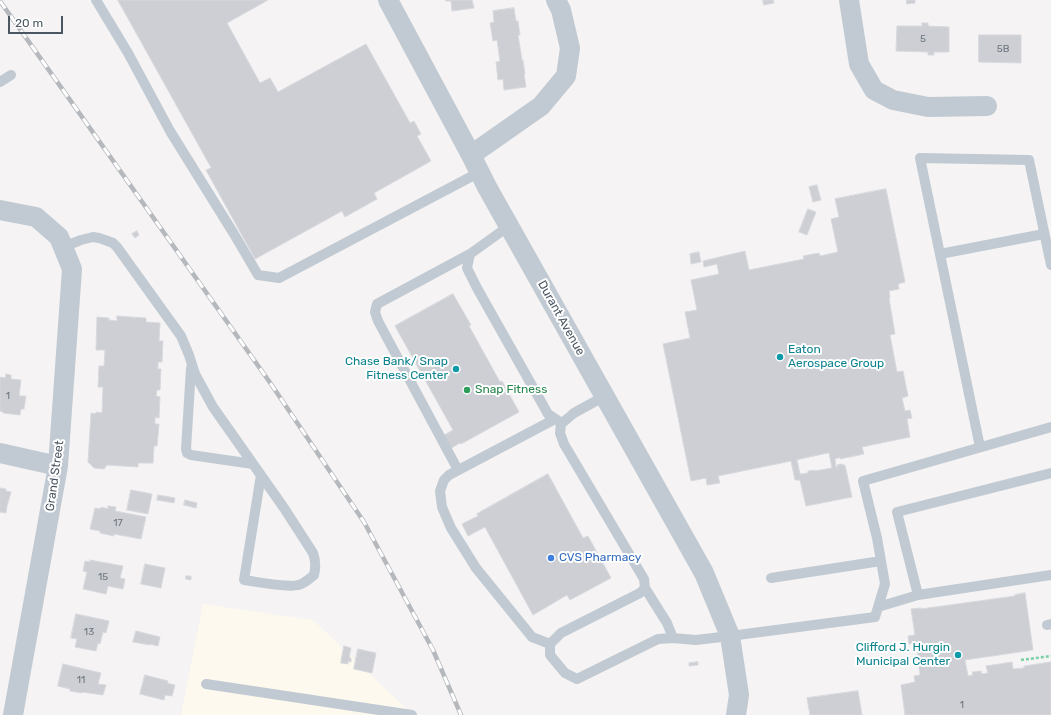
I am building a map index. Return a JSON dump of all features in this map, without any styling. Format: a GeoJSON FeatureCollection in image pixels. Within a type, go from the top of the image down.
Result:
{"type":"FeatureCollection","features":[{"type":"Feature","properties":{"kind":"street","name":"Durant Avenue"},"geometry":{"type":"LineString","coordinates":[[388,0],[509,226],[704,573],[730,636],[739,695],[736,715]]}},
{"type":"Feature","properties":{"kind":"street"},"geometry":{"type":"LineString","coordinates":[[476,163],[541,106],[566,76],[570,48],[556,0]]}},
{"type":"Feature","properties":{"kind":"street"},"geometry":{"type":"LineString","coordinates":[[849,0],[859,64],[874,90],[893,100],[928,107],[987,106]]}},
{"type":"Feature","properties":{"kind":"street"},"geometry":{"type":"LineString","coordinates":[[0,209],[36,217],[61,242]]}},
{"type":"Feature","properties":{"kind":"street","name":"Grand Street"},"geometry":{"type":"LineString","coordinates":[[13,715],[58,466],[72,269],[61,242]]}},
{"type":"Feature","properties":{"kind":"street"},"geometry":{"type":"LineString","coordinates":[[0,453],[58,466]]}},
{"type":"Feature","properties":{"kind":"lane"},"geometry":{"type":"LineString","coordinates":[[96,0],[128,53],[170,131],[258,275],[279,278],[476,163]]}},
{"type":"Feature","properties":{"kind":"lane"},"geometry":{"type":"LineString","coordinates":[[0,82],[10,75]]}},
{"type":"Feature","properties":{"kind":"lane"},"geometry":{"type":"LineString","coordinates":[[980,447],[920,158],[1028,160],[1051,265]]}},
{"type":"Feature","properties":{"kind":"lane"},"geometry":{"type":"LineString","coordinates":[[458,470],[378,321],[375,312],[377,304],[470,254],[509,226]]}},
{"type":"Feature","properties":{"kind":"lane"},"geometry":{"type":"LineString","coordinates":[[940,254],[1044,234]]}},
{"type":"Feature","properties":{"kind":"lane"},"geometry":{"type":"LineString","coordinates":[[61,242],[99,238],[113,243],[127,261],[180,336],[195,374],[213,407],[261,475],[306,541],[315,559],[316,567],[314,575],[306,582],[288,586],[244,580],[261,475]]}},
{"type":"Feature","properties":{"kind":"lane"},"geometry":{"type":"LineString","coordinates":[[470,254],[467,268],[477,288],[548,414],[558,421],[564,444],[644,579],[645,588],[667,623],[672,638]]}},
{"type":"Feature","properties":{"kind":"lane"},"geometry":{"type":"LineString","coordinates":[[191,364],[187,453],[191,455],[252,464]]}},
{"type":"Feature","properties":{"kind":"lane"},"geometry":{"type":"LineString","coordinates":[[550,644],[532,637],[476,568],[451,528],[442,507],[440,491],[444,480],[449,475],[605,396]]}},
{"type":"Feature","properties":{"kind":"lane"},"geometry":{"type":"LineString","coordinates":[[645,588],[640,593],[561,633],[550,644],[550,655],[565,672],[576,679],[658,638],[696,640],[875,617],[886,584],[877,538],[863,481],[1051,427]]}},
{"type":"Feature","properties":{"kind":"lane"},"geometry":{"type":"LineString","coordinates":[[918,595],[897,512],[1051,473]]}},
{"type":"Feature","properties":{"kind":"lane"},"geometry":{"type":"LineString","coordinates":[[771,578],[881,562]]}},
{"type":"Feature","properties":{"kind":"lane"},"geometry":{"type":"LineString","coordinates":[[878,607],[918,595],[1051,575]]}},
{"type":"Feature","properties":{"kind":"lane"},"geometry":{"type":"LineString","coordinates":[[206,684],[412,715]]}},
{"type":"Feature","properties":{"kind":"path"},"geometry":{"type":"LineString","coordinates":[[1021,660],[1051,656]]}},
{"type":"Feature","properties":{"kind":"shaded area"},"geometry":{"type":"Polygon","coordinates":[[[203,604],[313,620],[413,715],[181,715],[203,604]]]}},
{"type":"Feature","properties":{"kind":"building"},"geometry":{"type":"Polygon","coordinates":[[[118,0],[268,0],[227,23],[260,83],[270,78],[278,92],[366,44],[410,123],[414,121],[421,134],[417,136],[431,161],[374,193],[377,199],[345,217],[342,211],[255,259],[206,170],[211,168],[118,0]]]}},
{"type":"Feature","properties":{"kind":"building"},"geometry":{"type":"Polygon","coordinates":[[[446,0],[472,0],[474,8],[452,11],[451,1],[446,0]]]}},
{"type":"Feature","properties":{"kind":"building"},"geometry":{"type":"Polygon","coordinates":[[[763,0],[773,0],[774,3],[764,5],[763,0]]]}},
{"type":"Feature","properties":{"kind":"building"},"geometry":{"type":"Polygon","coordinates":[[[907,0],[915,0],[915,3],[907,4],[907,0]]]}},
{"type":"Feature","properties":{"kind":"building"},"geometry":{"type":"Polygon","coordinates":[[[514,8],[516,21],[518,21],[520,35],[518,35],[526,87],[504,90],[503,79],[498,80],[496,62],[500,61],[497,40],[493,41],[490,23],[494,22],[493,11],[514,8]]]}},
{"type":"Feature","properties":{"kind":"building"},"geometry":{"type":"Polygon","coordinates":[[[922,23],[928,23],[928,26],[949,27],[949,52],[934,52],[934,55],[928,55],[928,52],[896,51],[897,26],[922,26],[922,23]]]}},
{"type":"Feature","properties":{"kind":"building"},"geometry":{"type":"Polygon","coordinates":[[[979,35],[1021,35],[1021,63],[979,62],[979,35]]]}},
{"type":"Feature","properties":{"kind":"building"},"geometry":{"type":"Polygon","coordinates":[[[817,185],[821,200],[813,202],[809,187],[817,185]]]}},
{"type":"Feature","properties":{"kind":"building","name":"Eaton Aerospace Group"},"geometry":{"type":"Polygon","coordinates":[[[886,189],[905,282],[898,284],[899,289],[889,291],[895,334],[890,335],[897,372],[903,371],[908,396],[902,398],[905,411],[910,410],[912,418],[907,419],[910,437],[862,447],[864,454],[835,459],[836,467],[838,467],[837,465],[845,465],[852,497],[806,506],[800,480],[795,480],[791,461],[718,476],[720,483],[707,485],[706,478],[691,481],[663,344],[690,338],[685,312],[697,310],[691,280],[719,274],[717,264],[704,267],[703,261],[745,251],[749,270],[804,259],[803,256],[819,253],[820,256],[838,252],[831,219],[839,217],[835,199],[886,189]],[[829,453],[797,460],[800,474],[808,473],[808,471],[832,468],[829,453]]]}},
{"type":"Feature","properties":{"kind":"building"},"geometry":{"type":"Polygon","coordinates":[[[808,209],[816,212],[807,235],[799,232],[808,209]]]}},
{"type":"Feature","properties":{"kind":"building"},"geometry":{"type":"Polygon","coordinates":[[[137,231],[139,235],[135,238],[132,234],[137,231]]]}},
{"type":"Feature","properties":{"kind":"building"},"geometry":{"type":"Polygon","coordinates":[[[699,252],[701,262],[691,264],[690,254],[699,252]]]}},
{"type":"Feature","properties":{"kind":"building","name":"Chase Bank/ Snap Fitness Center"},"geometry":{"type":"Polygon","coordinates":[[[453,294],[471,325],[469,326],[500,382],[502,381],[519,412],[448,450],[441,437],[453,430],[395,326],[453,294]]]}},
{"type":"Feature","properties":{"kind":"building"},"geometry":{"type":"Polygon","coordinates":[[[117,316],[146,318],[146,322],[160,323],[159,341],[163,341],[162,362],[158,362],[158,369],[161,369],[160,390],[157,390],[156,396],[160,397],[159,418],[155,417],[155,424],[159,424],[157,446],[154,446],[153,463],[138,463],[138,467],[107,465],[104,469],[94,468],[88,462],[91,413],[102,413],[103,387],[98,387],[99,366],[104,366],[105,350],[96,350],[97,317],[109,318],[109,320],[117,321],[117,316]]]}},
{"type":"Feature","properties":{"kind":"building"},"geometry":{"type":"Polygon","coordinates":[[[6,374],[11,375],[11,379],[21,380],[19,396],[26,396],[24,409],[21,409],[20,415],[3,413],[0,411],[0,377],[5,378],[6,374]]]}},
{"type":"Feature","properties":{"kind":"building","name":"CVS Pharmacy"},"geometry":{"type":"Polygon","coordinates":[[[548,474],[583,538],[588,536],[611,578],[570,600],[567,595],[533,615],[485,527],[468,536],[462,524],[548,474]]]}},
{"type":"Feature","properties":{"kind":"building"},"geometry":{"type":"Polygon","coordinates":[[[0,488],[11,492],[6,513],[0,512],[0,488]]]}},
{"type":"Feature","properties":{"kind":"building"},"geometry":{"type":"Polygon","coordinates":[[[131,490],[152,494],[148,514],[127,510],[131,490]]]}},
{"type":"Feature","properties":{"kind":"building"},"geometry":{"type":"Polygon","coordinates":[[[158,495],[175,498],[174,503],[157,500],[158,495]]]}},
{"type":"Feature","properties":{"kind":"building"},"geometry":{"type":"Polygon","coordinates":[[[185,500],[197,503],[196,508],[184,505],[185,500]]]}},
{"type":"Feature","properties":{"kind":"building"},"geometry":{"type":"Polygon","coordinates":[[[108,506],[116,507],[115,511],[146,517],[141,539],[114,534],[114,536],[90,529],[95,508],[100,509],[101,507],[108,509],[108,506]]]}},
{"type":"Feature","properties":{"kind":"building"},"geometry":{"type":"Polygon","coordinates":[[[90,560],[123,566],[120,578],[125,579],[123,589],[108,586],[106,594],[83,589],[87,572],[83,571],[85,561],[90,562],[90,560]]]}},
{"type":"Feature","properties":{"kind":"building"},"geometry":{"type":"Polygon","coordinates":[[[145,564],[165,568],[161,588],[141,584],[145,564]]]}},
{"type":"Feature","properties":{"kind":"building"},"geometry":{"type":"Polygon","coordinates":[[[186,576],[191,576],[191,580],[186,579],[186,576]]]}},
{"type":"Feature","properties":{"kind":"building","name":"Clifford J. Hurgin Municipal Center"},"geometry":{"type":"Polygon","coordinates":[[[1025,593],[1033,650],[965,660],[968,676],[973,675],[972,672],[981,671],[982,674],[988,673],[986,666],[1012,662],[1013,669],[1051,662],[1051,715],[905,715],[901,685],[915,682],[914,676],[920,675],[916,643],[909,644],[908,636],[915,635],[911,609],[921,609],[1015,596],[1025,593]]]}},
{"type":"Feature","properties":{"kind":"building"},"geometry":{"type":"Polygon","coordinates":[[[76,614],[109,621],[106,633],[103,632],[100,644],[98,643],[96,651],[75,647],[77,639],[71,638],[76,614]]]}},
{"type":"Feature","properties":{"kind":"building"},"geometry":{"type":"Polygon","coordinates":[[[136,631],[160,637],[158,646],[133,642],[136,631]]]}},
{"type":"Feature","properties":{"kind":"building"},"geometry":{"type":"Polygon","coordinates":[[[344,646],[351,648],[349,658],[351,658],[351,662],[348,661],[348,664],[341,663],[344,646]]]}},
{"type":"Feature","properties":{"kind":"building"},"geometry":{"type":"Polygon","coordinates":[[[358,649],[376,653],[372,673],[354,669],[358,649]]]}},
{"type":"Feature","properties":{"kind":"building"},"geometry":{"type":"Polygon","coordinates":[[[698,662],[698,665],[689,666],[689,663],[698,662]]]}},
{"type":"Feature","properties":{"kind":"building"},"geometry":{"type":"Polygon","coordinates":[[[63,664],[101,673],[98,684],[106,685],[103,695],[70,691],[70,689],[58,686],[63,664]]]}},
{"type":"Feature","properties":{"kind":"building"},"geometry":{"type":"Polygon","coordinates":[[[145,675],[168,681],[167,683],[175,685],[172,696],[165,695],[164,700],[140,694],[145,675]]]}},
{"type":"Feature","properties":{"kind":"building","name":"Clifford J. Hurgin Municipal Center"},"geometry":{"type":"Polygon","coordinates":[[[858,691],[862,715],[810,715],[807,698],[858,691]]]}},
{"type":"Feature","properties":{"kind":"railway"},"geometry":{"type":"LineString","coordinates":[[0,1],[271,384],[364,522],[433,650],[461,715]]}},
{"type":"Feature","properties":{"kind":"place","name":"Eaton Aerospace Group"},"geometry":{"type":"Point","coordinates":[780,357]}},
{"type":"Feature","properties":{"kind":"place","name":"Chase Bank/ Snap Fitness Center"},"geometry":{"type":"Point","coordinates":[456,369]}},
{"type":"Feature","properties":{"kind":"place","name":"Snap Fitness"},"geometry":{"type":"Point","coordinates":[467,390]}},
{"type":"Feature","properties":{"kind":"place","name":"CVS Pharmacy"},"geometry":{"type":"Point","coordinates":[551,558]}},
{"type":"Feature","properties":{"kind":"place","name":"Clifford J. Hurgin Municipal Center"},"geometry":{"type":"Point","coordinates":[958,655]}}]}
